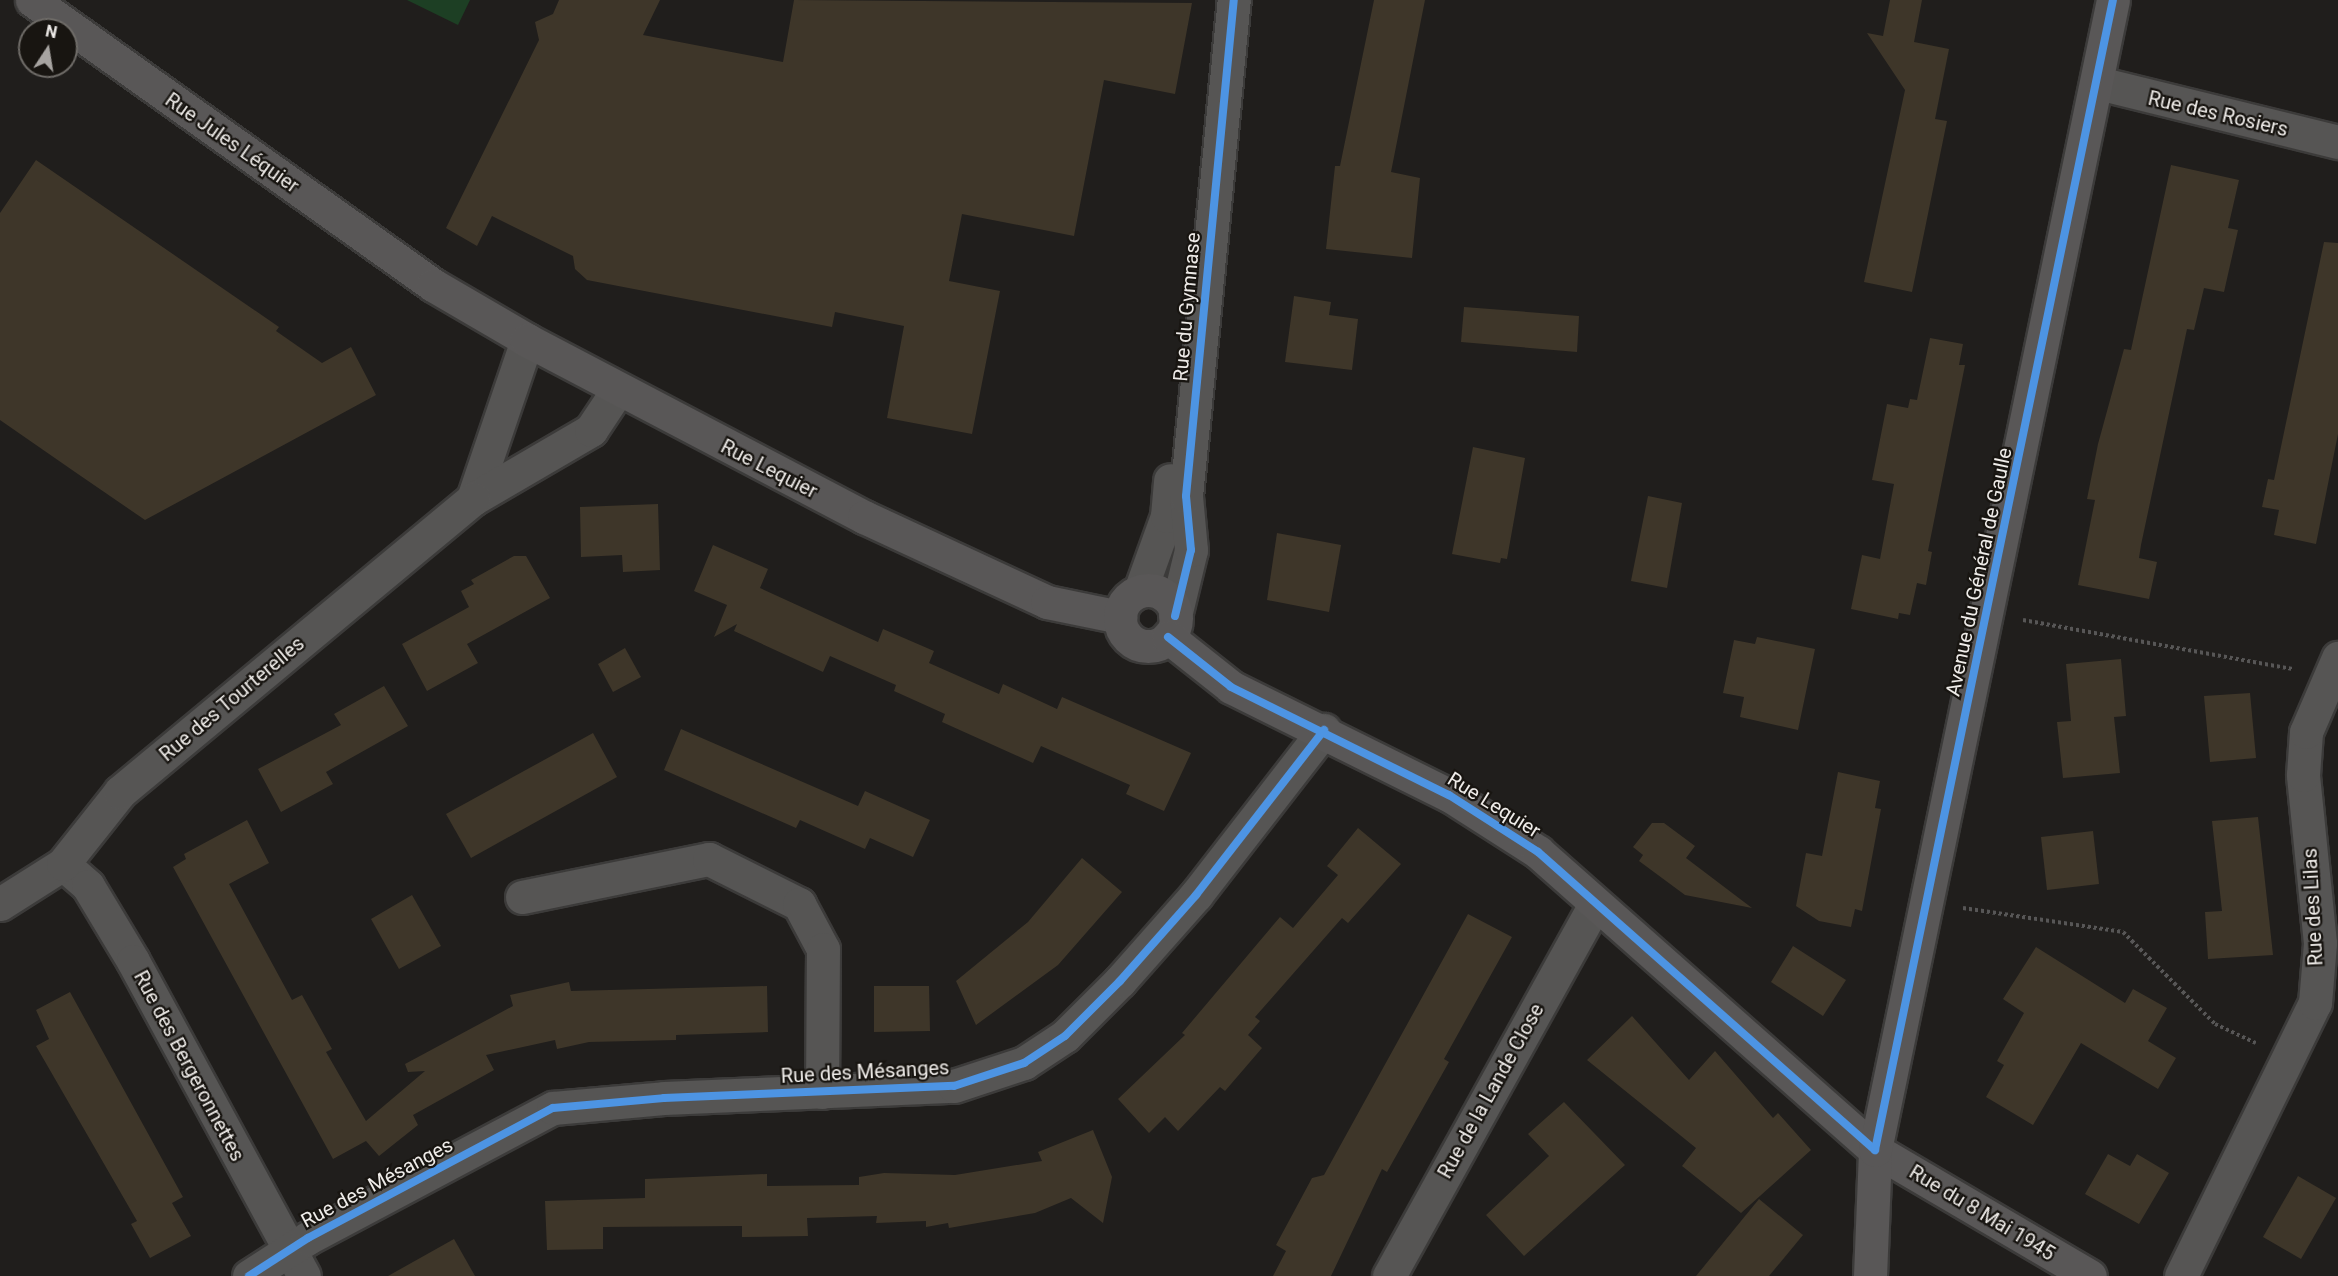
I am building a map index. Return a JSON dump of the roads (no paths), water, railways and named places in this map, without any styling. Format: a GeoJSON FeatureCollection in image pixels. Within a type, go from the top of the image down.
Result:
{"type":"FeatureCollection","features":[{"type":"Feature","properties":{"kind":"street","name":"Rue Jules Léquier"},"geometry":{"type":"LineString","coordinates":[[32,0],[433,285]]}},
{"type":"Feature","properties":{"kind":"street","name":"Rue du Gymnase"},"geometry":{"type":"LineString","coordinates":[[1140,591],[1167,516],[1194,246],[1234,0]]}},
{"type":"Feature","properties":{"kind":"street","name":"Rue du Gymnase"},"geometry":{"type":"LineString","coordinates":[[1171,627],[1191,550],[1186,496],[1234,0]]}},
{"type":"Feature","properties":{"kind":"street","name":"Avenue du Général de Gaulle"},"geometry":{"type":"LineString","coordinates":[[1870,1276],[1875,1150],[2098,83],[2113,0]]}},
{"type":"Feature","properties":{"kind":"street","name":"Rue des Rosiers"},"geometry":{"type":"LineString","coordinates":[[2098,83],[2338,142]]}},
{"type":"Feature","properties":{"kind":"street","name":"Rue Lequier"},"geometry":{"type":"LineString","coordinates":[[433,285],[617,391],[864,517],[1047,602],[1120,617]]}},
{"type":"Feature","properties":{"kind":"street"},"geometry":{"type":"LineString","coordinates":[[473,499],[527,340]]}},
{"type":"Feature","properties":{"kind":"street","name":"Rue des Tourterelles"},"geometry":{"type":"LineString","coordinates":[[0,904],[63,864],[120,792],[473,499],[591,430],[617,391]]}},
{"type":"Feature","properties":{"kind":"street"},"geometry":{"type":"LineString","coordinates":[[1140,591],[1163,595],[1171,627],[1141,645],[1126,635],[1120,617],[1126,601],[1140,591]]}},
{"type":"Feature","properties":{"kind":"street","name":"Rue Lequier"},"geometry":{"type":"LineString","coordinates":[[1171,627],[1231,687],[1324,730],[1449,795],[1538,852],[1594,906],[1875,1150]]}},
{"type":"Feature","properties":{"kind":"street","name":"Rue des Lilas"},"geometry":{"type":"LineString","coordinates":[[2181,1276],[2315,1003],[2320,943],[2303,775],[2306,732],[2335,667]]}},
{"type":"Feature","properties":{"kind":"street","name":"Rue des Mésanges"},"geometry":{"type":"LineString","coordinates":[[249,1276],[297,1264],[308,1238],[553,1108],[954,1086],[1024,1063],[1065,1036],[1196,895],[1324,730]]}},
{"type":"Feature","properties":{"kind":"street"},"geometry":{"type":"LineString","coordinates":[[522,897],[709,859],[799,904],[823,948],[822,1092]]}},
{"type":"Feature","properties":{"kind":"street","name":"Rue des Bergeronnettes"},"geometry":{"type":"LineString","coordinates":[[63,864],[88,886],[133,961],[297,1264]]}},
{"type":"Feature","properties":{"kind":"street","name":"Rue de la Lande Close"},"geometry":{"type":"LineString","coordinates":[[1389,1276],[1594,906]]}},
{"type":"Feature","properties":{"kind":"street","name":"Rue du 8 Mai 1945"},"geometry":{"type":"LineString","coordinates":[[1875,1150],[2090,1276]]}}]}
